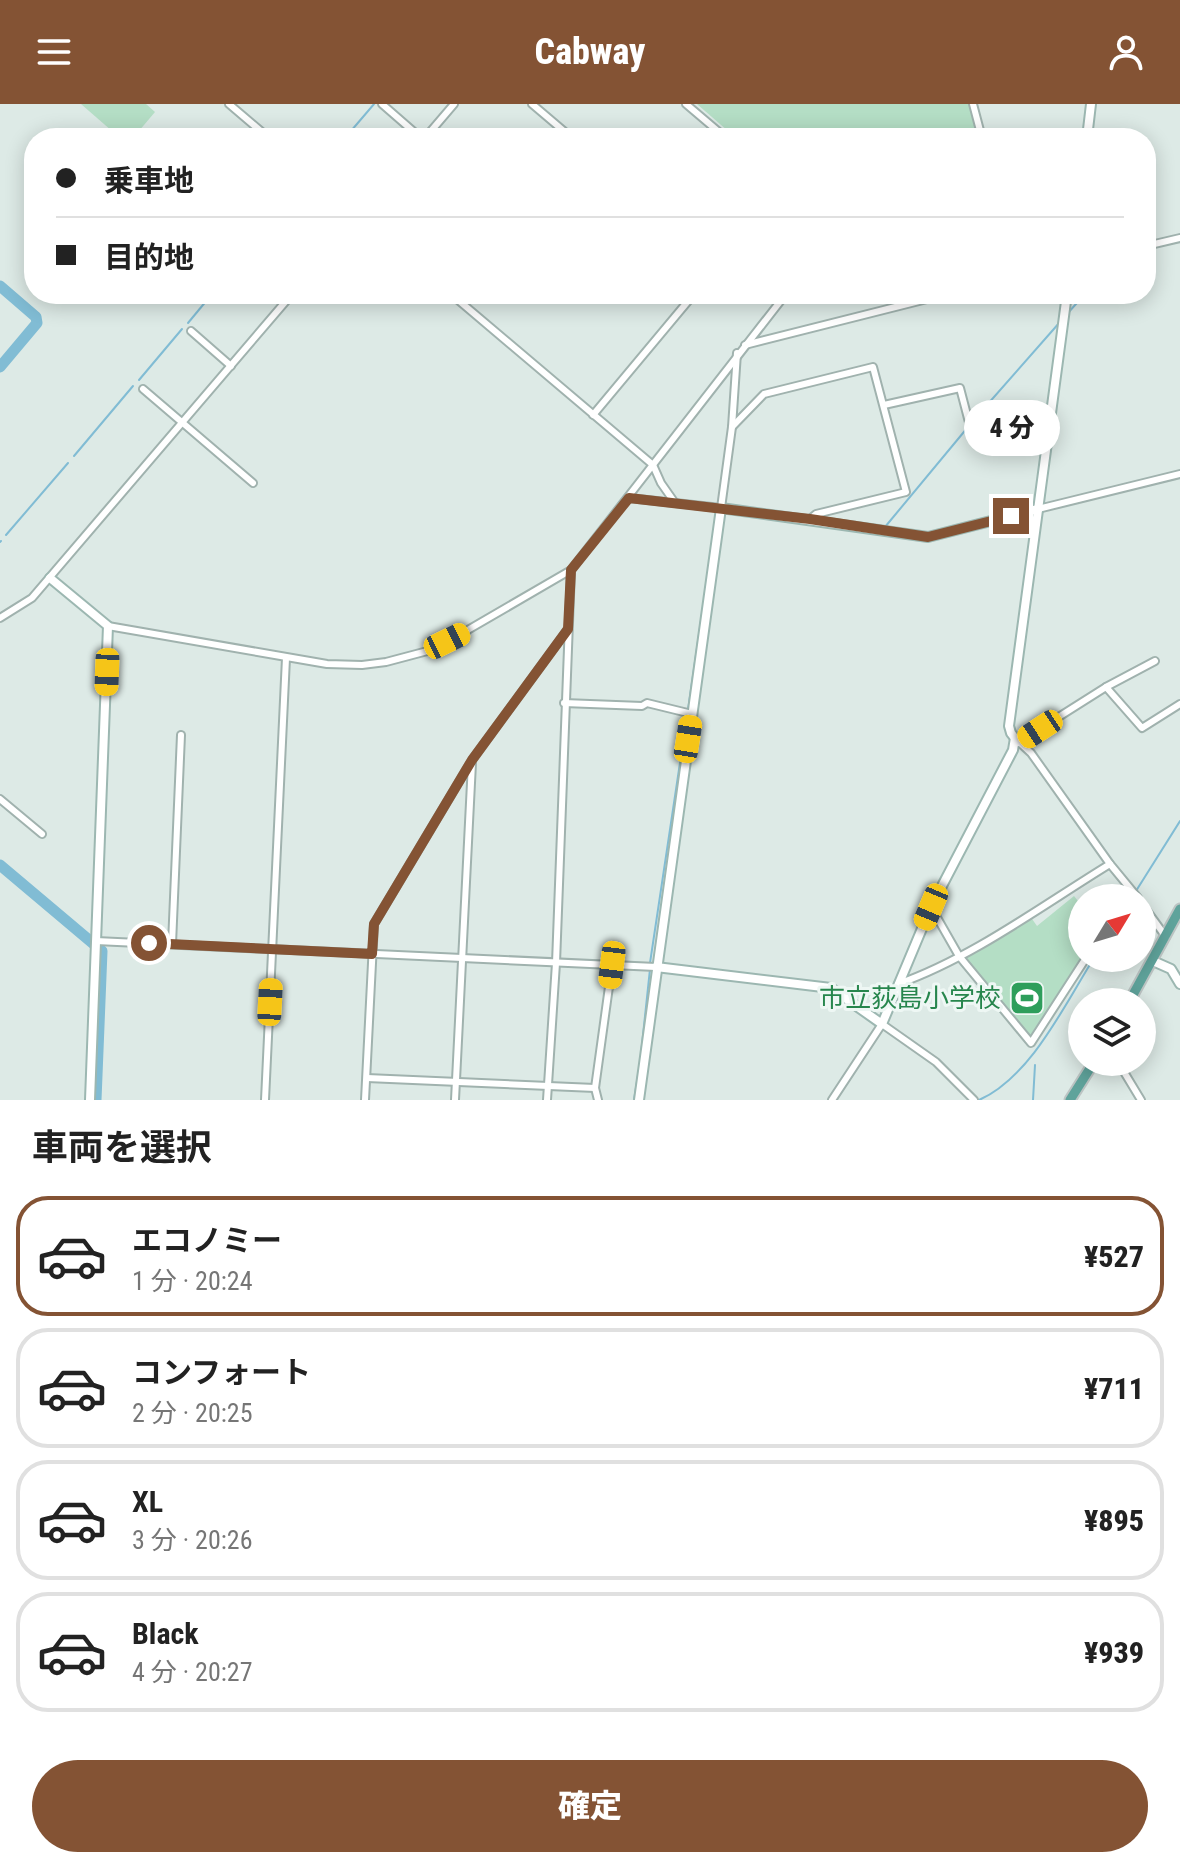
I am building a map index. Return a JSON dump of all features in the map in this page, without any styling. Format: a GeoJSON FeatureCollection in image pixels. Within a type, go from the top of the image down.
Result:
{"type":"FeatureCollection","features":[{"type":"Feature","properties":{"kind":"main road"},"geometry":{"type":"LineString","coordinates":[[1156,955],[1180,909]]}},
{"type":"Feature","properties":{"kind":"main road"},"geometry":{"type":"LineString","coordinates":[[1070,1100],[1085,1076]]}},
{"type":"Feature","properties":{"kind":"street"},"geometry":{"type":"LineString","coordinates":[[229,104],[257,128]]}},
{"type":"Feature","properties":{"kind":"street"},"geometry":{"type":"LineString","coordinates":[[382,104],[411,128]]}},
{"type":"Feature","properties":{"kind":"street"},"geometry":{"type":"LineString","coordinates":[[432,128],[454,104]]}},
{"type":"Feature","properties":{"kind":"street"},"geometry":{"type":"LineString","coordinates":[[532,104],[560,128]]}},
{"type":"Feature","properties":{"kind":"street"},"geometry":{"type":"LineString","coordinates":[[686,104],[714,128]]}},
{"type":"Feature","properties":{"kind":"street"},"geometry":{"type":"LineString","coordinates":[[973,104],[979,128]]}},
{"type":"Feature","properties":{"kind":"street"},"geometry":{"type":"LineString","coordinates":[[1088,128],[1091,104]]}},
{"type":"Feature","properties":{"kind":"street"},"geometry":{"type":"LineString","coordinates":[[1156,244],[1180,238]]}},
{"type":"Feature","properties":{"kind":"street"},"geometry":{"type":"LineString","coordinates":[[0,618],[26,604],[50,578],[284,304]]}},
{"type":"Feature","properties":{"kind":"street"},"geometry":{"type":"LineString","coordinates":[[463,304],[653,465],[675,503]]}},
{"type":"Feature","properties":{"kind":"street"},"geometry":{"type":"LineString","coordinates":[[593,415],[686,304]]}},
{"type":"Feature","properties":{"kind":"street"},"geometry":{"type":"LineString","coordinates":[[50,578],[108,626],[327,664],[362,665],[435,649],[571,570],[778,304]]}},
{"type":"Feature","properties":{"kind":"street"},"geometry":{"type":"LineString","coordinates":[[744,345],[907,304]]}},
{"type":"Feature","properties":{"kind":"street"},"geometry":{"type":"LineString","coordinates":[[1066,304],[1009,726],[1126,884]]}},
{"type":"Feature","properties":{"kind":"street"},"geometry":{"type":"LineString","coordinates":[[191,331],[231,366]]}},
{"type":"Feature","properties":{"kind":"street"},"geometry":{"type":"LineString","coordinates":[[639,1100],[732,427],[737,353]]}},
{"type":"Feature","properties":{"kind":"street"},"geometry":{"type":"LineString","coordinates":[[732,427],[764,394],[873,367],[906,492],[816,514],[810,519]]}},
{"type":"Feature","properties":{"kind":"street"},"geometry":{"type":"LineString","coordinates":[[884,405],[960,388],[971,430],[1050,413]]}},
{"type":"Feature","properties":{"kind":"street"},"geometry":{"type":"LineString","coordinates":[[143,389],[253,483]]}},
{"type":"Feature","properties":{"kind":"street"},"geometry":{"type":"LineString","coordinates":[[629,498],[810,519],[928,537],[1180,474]]}},
{"type":"Feature","properties":{"kind":"street"},"geometry":{"type":"LineString","coordinates":[[547,1100],[556,963],[571,570]]}},
{"type":"Feature","properties":{"kind":"street"},"geometry":{"type":"LineString","coordinates":[[90,1100],[108,626]]}},
{"type":"Feature","properties":{"kind":"street"},"geometry":{"type":"LineString","coordinates":[[365,1100],[374,924],[472,760],[568,629]]}},
{"type":"Feature","properties":{"kind":"street"},"geometry":{"type":"LineString","coordinates":[[265,1100],[286,658]]}},
{"type":"Feature","properties":{"kind":"street"},"geometry":{"type":"LineString","coordinates":[[832,1100],[882,1024],[931,907],[1017,740],[1155,661]]}},
{"type":"Feature","properties":{"kind":"street"},"geometry":{"type":"LineString","coordinates":[[1106,687],[1142,728],[1180,704]]}},
{"type":"Feature","properties":{"kind":"street"},"geometry":{"type":"LineString","coordinates":[[564,703],[642,706],[647,703],[692,714]]}},
{"type":"Feature","properties":{"kind":"street"},"geometry":{"type":"LineString","coordinates":[[172,944],[181,735]]}},
{"type":"Feature","properties":{"kind":"street"},"geometry":{"type":"LineString","coordinates":[[455,1100],[472,760]]}},
{"type":"Feature","properties":{"kind":"street"},"geometry":{"type":"LineString","coordinates":[[0,799],[42,834]]}},
{"type":"Feature","properties":{"kind":"street"},"geometry":{"type":"LineString","coordinates":[[898,984],[920,977],[959,956],[1110,864]]}},
{"type":"Feature","properties":{"kind":"street"},"geometry":{"type":"LineString","coordinates":[[931,907],[959,956],[1031,1043],[1077,972]]}},
{"type":"Feature","properties":{"kind":"street"},"geometry":{"type":"LineString","coordinates":[[1156,923],[1166,937]]}},
{"type":"Feature","properties":{"kind":"street"},"geometry":{"type":"LineString","coordinates":[[96,941],[656,967],[831,988],[936,1062],[974,1100]]}},
{"type":"Feature","properties":{"kind":"street"},"geometry":{"type":"LineString","coordinates":[[1156,962],[1171,969],[1180,984]]}},
{"type":"Feature","properties":{"kind":"street"},"geometry":{"type":"LineString","coordinates":[[598,1100],[595,1088],[612,965]]}},
{"type":"Feature","properties":{"kind":"street"},"geometry":{"type":"LineString","coordinates":[[1126,1076],[1141,1100]]}},
{"type":"Feature","properties":{"kind":"street"},"geometry":{"type":"LineString","coordinates":[[367,1078],[595,1088]]}},
{"type":"Feature","properties":{"kind":"green space"},"geometry":{"type":"Polygon","coordinates":[[[81,104],[146,104],[155,112],[141,128],[109,128],[81,104]]]}},
{"type":"Feature","properties":{"kind":"green space"},"geometry":{"type":"Polygon","coordinates":[[[697,104],[969,104],[975,128],[725,128],[697,104]]]}},
{"type":"Feature","properties":{"kind":"green space","name":"市立荻島小学校"},"geometry":{"type":"Polygon","coordinates":[[[1068,901],[1068,972],[1073,972],[1030,1038],[963,957],[1030,916],[1037,926],[1068,901]]]}},
{"type":"Feature","properties":{"kind":"waterway"},"geometry":{"type":"LineString","coordinates":[[354,128],[374,104]]}},
{"type":"Feature","properties":{"kind":"waterway"},"geometry":{"type":"LineString","coordinates":[[0,286],[36,317],[37,323],[0,367]]}},
{"type":"Feature","properties":{"kind":"waterway"},"geometry":{"type":"LineString","coordinates":[[188,323],[204,304]]}},
{"type":"Feature","properties":{"kind":"waterway"},"geometry":{"type":"LineString","coordinates":[[1067,314],[1076,304]]}},
{"type":"Feature","properties":{"kind":"waterway"},"geometry":{"type":"LineString","coordinates":[[972,422],[1060,322]]}},
{"type":"Feature","properties":{"kind":"waterway"},"geometry":{"type":"LineString","coordinates":[[139,380],[182,329]]}},
{"type":"Feature","properties":{"kind":"waterway"},"geometry":{"type":"LineString","coordinates":[[74,456],[133,386]]}},
{"type":"Feature","properties":{"kind":"waterway"},"geometry":{"type":"LineString","coordinates":[[885,527],[968,427]]}},
{"type":"Feature","properties":{"kind":"waterway"},"geometry":{"type":"LineString","coordinates":[[6,535],[68,463]]}},
{"type":"Feature","properties":{"kind":"waterway"},"geometry":{"type":"LineString","coordinates":[[815,517],[848,522]]}},
{"type":"Feature","properties":{"kind":"waterway"},"geometry":{"type":"LineString","coordinates":[[688,710],[705,593]]}},
{"type":"Feature","properties":{"kind":"waterway"},"geometry":{"type":"LineString","coordinates":[[650,963],[687,716]]}},
{"type":"Feature","properties":{"kind":"waterway"},"geometry":{"type":"LineString","coordinates":[[1140,884],[1180,821]]}},
{"type":"Feature","properties":{"kind":"waterway"},"geometry":{"type":"LineString","coordinates":[[0,865],[102,951],[96,1100]]}},
{"type":"Feature","properties":{"kind":"waterway"},"geometry":{"type":"LineString","coordinates":[[641,1054],[650,969]]}},
{"type":"Feature","properties":{"kind":"waterway"},"geometry":{"type":"LineString","coordinates":[[979,1100],[1015,1075],[1031,1057],[1086,972]]}},
{"type":"Feature","properties":{"kind":"waterway"},"geometry":{"type":"LineString","coordinates":[[1033,1100],[1035,1065]]}},
{"type":"Feature","properties":{"kind":"waterway"},"geometry":{"type":"LineString","coordinates":[[634,1100],[639,1069]]}},
{"type":"Feature","properties":{"kind":"place","name":"市立荻島小学校"},"geometry":{"type":"Point","coordinates":[1027,998]}},
{"type":"Feature","properties":{"kind":"route"},"geometry":{"type":"LineString","coordinates":[[149,943],[372,954],[374,924],[472,760],[568,629],[571,570],[629,498],[810,519],[928,537],[1011,516]]}}]}
